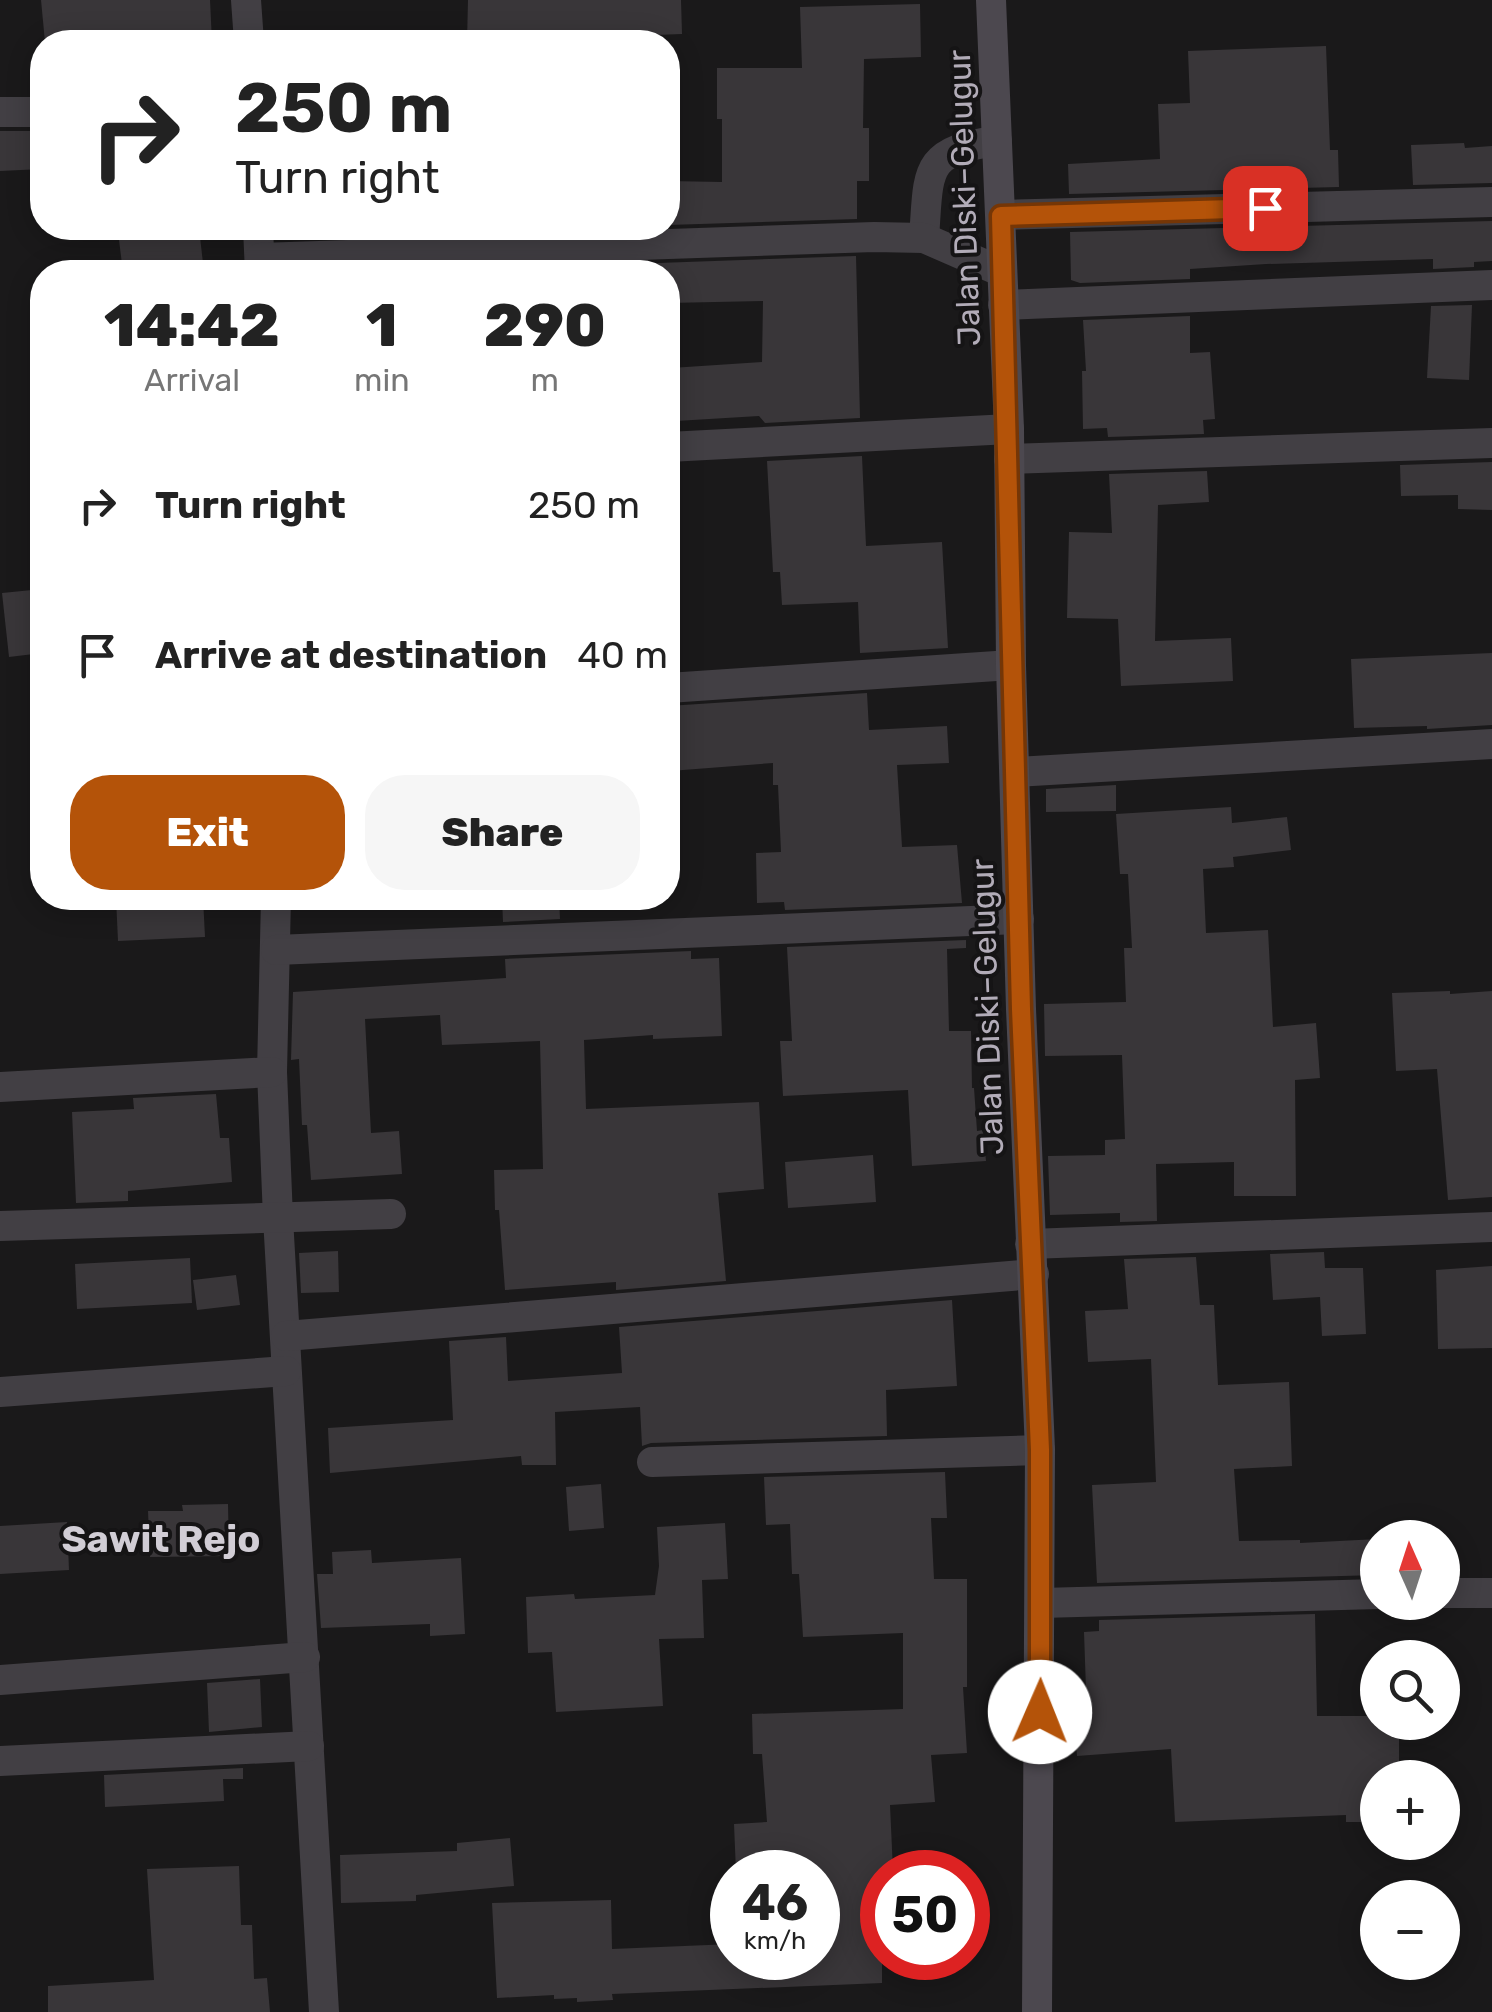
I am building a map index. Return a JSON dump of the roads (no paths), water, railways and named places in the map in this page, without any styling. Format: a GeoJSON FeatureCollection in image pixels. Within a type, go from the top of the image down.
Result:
{"type":"FeatureCollection","features":[{"type":"Feature","properties":{"kind":"main road","name":"Jalan Diski–Gelugur"},"geometry":{"type":"LineString","coordinates":[[990,0],[1009,444],[1011,665],[1040,1450],[1038,2012]]}},
{"type":"Feature","properties":{"kind":"street"},"geometry":{"type":"LineString","coordinates":[[246,0],[248,30]]}},
{"type":"Feature","properties":{"kind":"street"},"geometry":{"type":"LineString","coordinates":[[0,112],[30,112]]}},
{"type":"Feature","properties":{"kind":"street"},"geometry":{"type":"LineString","coordinates":[[924,238],[928,181],[935,164],[963,145],[997,141]]}},
{"type":"Feature","properties":{"kind":"street"},"geometry":{"type":"LineString","coordinates":[[1001,216],[1492,202]]}},
{"type":"Feature","properties":{"kind":"street"},"geometry":{"type":"LineString","coordinates":[[370,260],[874,237],[924,238],[1002,272]]}},
{"type":"Feature","properties":{"kind":"street"},"geometry":{"type":"LineString","coordinates":[[1004,305],[1492,284]]}},
{"type":"Feature","properties":{"kind":"street"},"geometry":{"type":"LineString","coordinates":[[680,448],[1492,443]]}},
{"type":"Feature","properties":{"kind":"street"},"geometry":{"type":"LineString","coordinates":[[680,687],[1011,665]]}},
{"type":"Feature","properties":{"kind":"street"},"geometry":{"type":"LineString","coordinates":[[1015,772],[1492,744]]}},
{"type":"Feature","properties":{"kind":"street"},"geometry":{"type":"LineString","coordinates":[[276,910],[272,1072],[278,1218],[324,2012]]}},
{"type":"Feature","properties":{"kind":"street"},"geometry":{"type":"LineString","coordinates":[[276,950],[1020,919]]}},
{"type":"Feature","properties":{"kind":"street"},"geometry":{"type":"LineString","coordinates":[[0,1087],[272,1072]]}},
{"type":"Feature","properties":{"kind":"street"},"geometry":{"type":"LineString","coordinates":[[0,1226],[391,1214]]}},
{"type":"Feature","properties":{"kind":"street"},"geometry":{"type":"LineString","coordinates":[[286,1336],[1032,1259],[1492,1227]]}},
{"type":"Feature","properties":{"kind":"street"},"geometry":{"type":"LineString","coordinates":[[0,1392],[286,1371]]}},
{"type":"Feature","properties":{"kind":"street"},"geometry":{"type":"LineString","coordinates":[[652,1462],[1040,1450]]}},
{"type":"Feature","properties":{"kind":"street"},"geometry":{"type":"LineString","coordinates":[[1460,1593],[1492,1593]]}},
{"type":"Feature","properties":{"kind":"street"},"geometry":{"type":"LineString","coordinates":[[1041,1602],[1360,1594]]}},
{"type":"Feature","properties":{"kind":"street"},"geometry":{"type":"LineString","coordinates":[[0,1680],[305,1656]]}},
{"type":"Feature","properties":{"kind":"street"},"geometry":{"type":"LineString","coordinates":[[0,1762],[309,1746]]}},
{"type":"Feature","properties":{"kind":"district","name":"Sawit Rejo"},"geometry":{"type":"Point","coordinates":[161,1539]}}]}
